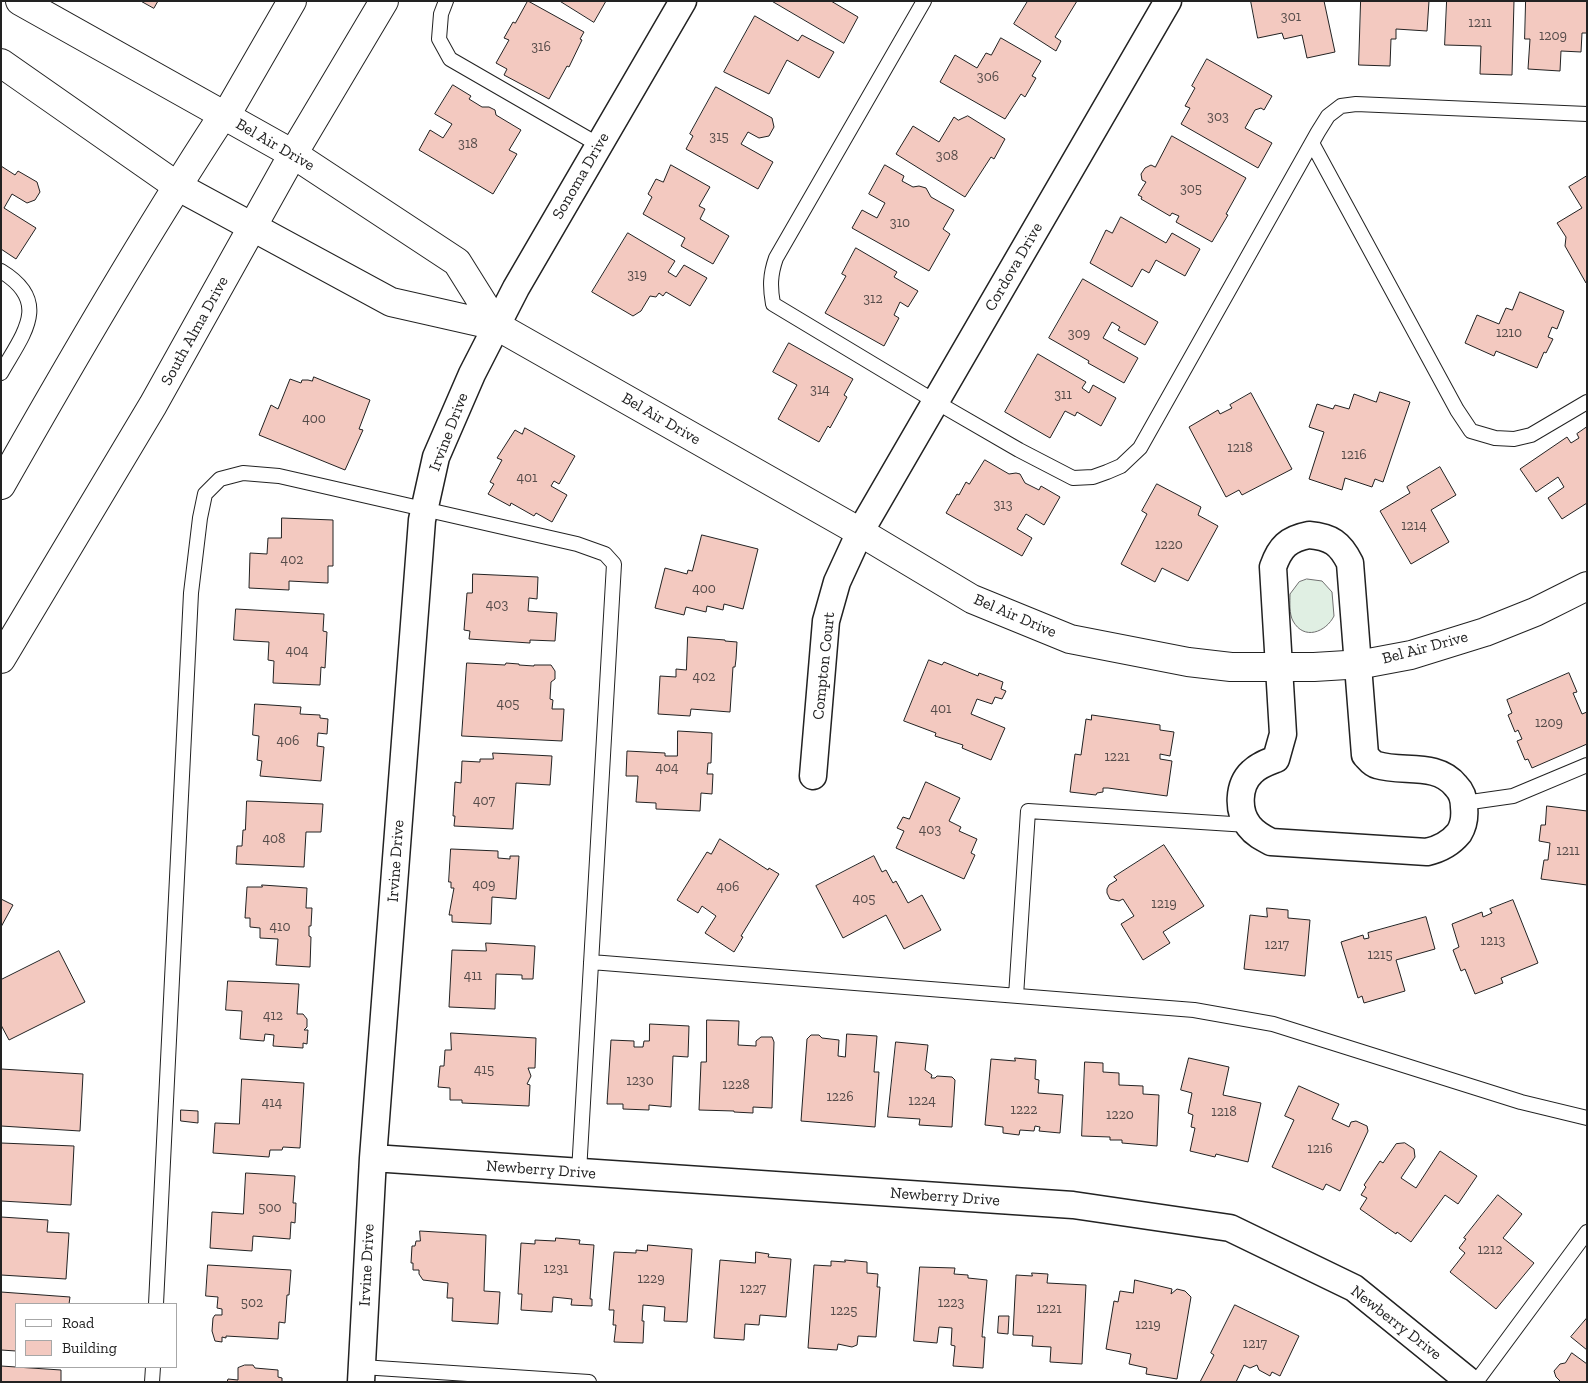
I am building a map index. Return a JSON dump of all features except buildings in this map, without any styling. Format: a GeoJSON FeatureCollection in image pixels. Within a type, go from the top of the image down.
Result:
{"type":"FeatureCollection","features":[{"type":"Feature","properties":{"kind":"street","name":"Bel Air Drive"},"geometry":{"type":"LineString","coordinates":[[20,1],[293,154],[457,262],[497,326]]}},
{"type":"Feature","properties":{"kind":"street"},"geometry":{"type":"LineString","coordinates":[[1,485],[69,365],[177,186],[223,115],[232,105],[292,1]]}},
{"type":"Feature","properties":{"kind":"street","name":"South Alma Drive"},"geometry":{"type":"LineString","coordinates":[[1,659],[153,405],[293,154],[384,1]]}},
{"type":"Feature","properties":{"kind":"street","name":"Sonoma Drive"},"geometry":{"type":"LineString","coordinates":[[483,352],[516,288],[683,1]]}},
{"type":"Feature","properties":{"kind":"street","name":"Cordova Drive"},"geometry":{"type":"LineString","coordinates":[[860,532],[1168,1]]}},
{"type":"Feature","properties":{"kind":"street","name":"Bel Air Drive"},"geometry":{"type":"LineString","coordinates":[[1,63],[177,186],[391,302],[497,326],[860,532],[972,599],[1070,639],[1188,662],[1231,667],[1279,668],[1358,664],[1410,655],[1485,632],[1535,612],[1587,586]]}},
{"type":"Feature","properties":{"kind":"street","name":"Irvine Drive"},"geometry":{"type":"LineString","coordinates":[[361,1374],[373,1158],[422,520],[436,457],[464,388],[483,352]]}},
{"type":"Feature","properties":{"kind":"street","name":"Compton Court"},"geometry":{"type":"LineString","coordinates":[[813,776],[826,621],[837,582],[860,532]]}},
{"type":"Feature","properties":{"kind":"street"},"geometry":{"type":"LineString","coordinates":[[1309,535],[1323,536],[1334,542],[1344,551],[1350,563],[1358,664],[1365,755],[1375,765],[1439,772],[1451,780],[1460,790],[1464,803],[1465,817],[1460,830],[1452,841],[1440,849],[1427,852],[1271,842],[1258,836],[1248,825],[1242,812],[1240,798],[1244,784],[1251,772],[1263,764],[1276,759],[1283,734],[1273,567],[1277,555],[1286,544],[1296,537],[1309,535]]}},
{"type":"Feature","properties":{"kind":"street","name":"Newberry Drive"},"geometry":{"type":"LineString","coordinates":[[373,1158],[1073,1205],[1230,1228],[1354,1288],[1470,1382]]}},
{"type":"Feature","properties":{"kind":"lane"},"geometry":{"type":"LineString","coordinates":[[446,1],[441,14],[439,39],[450,58],[599,146]]}},
{"type":"Feature","properties":{"kind":"lane"},"geometry":{"type":"LineString","coordinates":[[924,1],[776,258],[771,274],[770,286],[773,304],[936,402],[1019,450],[1073,478],[1093,478],[1121,466],[1140,448],[1312,143],[1328,116],[1341,106],[1383,104],[1587,114]]}},
{"type":"Feature","properties":{"kind":"lane"},"geometry":{"type":"LineString","coordinates":[[1312,143],[1457,410],[1472,431],[1495,438],[1514,439],[1531,435],[1587,402]]}},
{"type":"Feature","properties":{"kind":"lane"},"geometry":{"type":"LineString","coordinates":[[1,271],[14,279],[25,292],[30,308],[28,326],[1,373]]}},
{"type":"Feature","properties":{"kind":"lane"},"geometry":{"type":"LineString","coordinates":[[156,1303],[191,593],[200,518],[206,494],[220,479],[243,473],[280,476],[577,544],[605,554],[614,564],[579,1172]]}},
{"type":"Feature","properties":{"kind":"lane"},"geometry":{"type":"LineString","coordinates":[[1464,803],[1513,796],[1587,766]]}},
{"type":"Feature","properties":{"kind":"lane"},"geometry":{"type":"LineString","coordinates":[[1016,996],[1028,811],[1248,825]]}},
{"type":"Feature","properties":{"kind":"lane"},"geometry":{"type":"LineString","coordinates":[[591,962],[1194,1010],[1273,1024],[1521,1102],[1587,1118]]}},
{"type":"Feature","properties":{"kind":"lane"},"geometry":{"type":"LineString","coordinates":[[1476,1382],[1587,1232]]}},
{"type":"Feature","properties":{"kind":"lane"},"geometry":{"type":"LineString","coordinates":[[152,1382],[153,1368]]}},
{"type":"Feature","properties":{"kind":"lane"},"geometry":{"type":"LineString","coordinates":[[361,1374],[589,1382]]}},
{"type":"Feature","properties":{"kind":"green space"},"geometry":{"type":"Polygon","coordinates":[[[1307,579],[1322,581],[1332,592],[1334,616],[1326,626],[1315,632],[1303,631],[1298,627],[1293,621],[1290,611],[1290,594],[1299,582],[1307,579]]]}}]}
